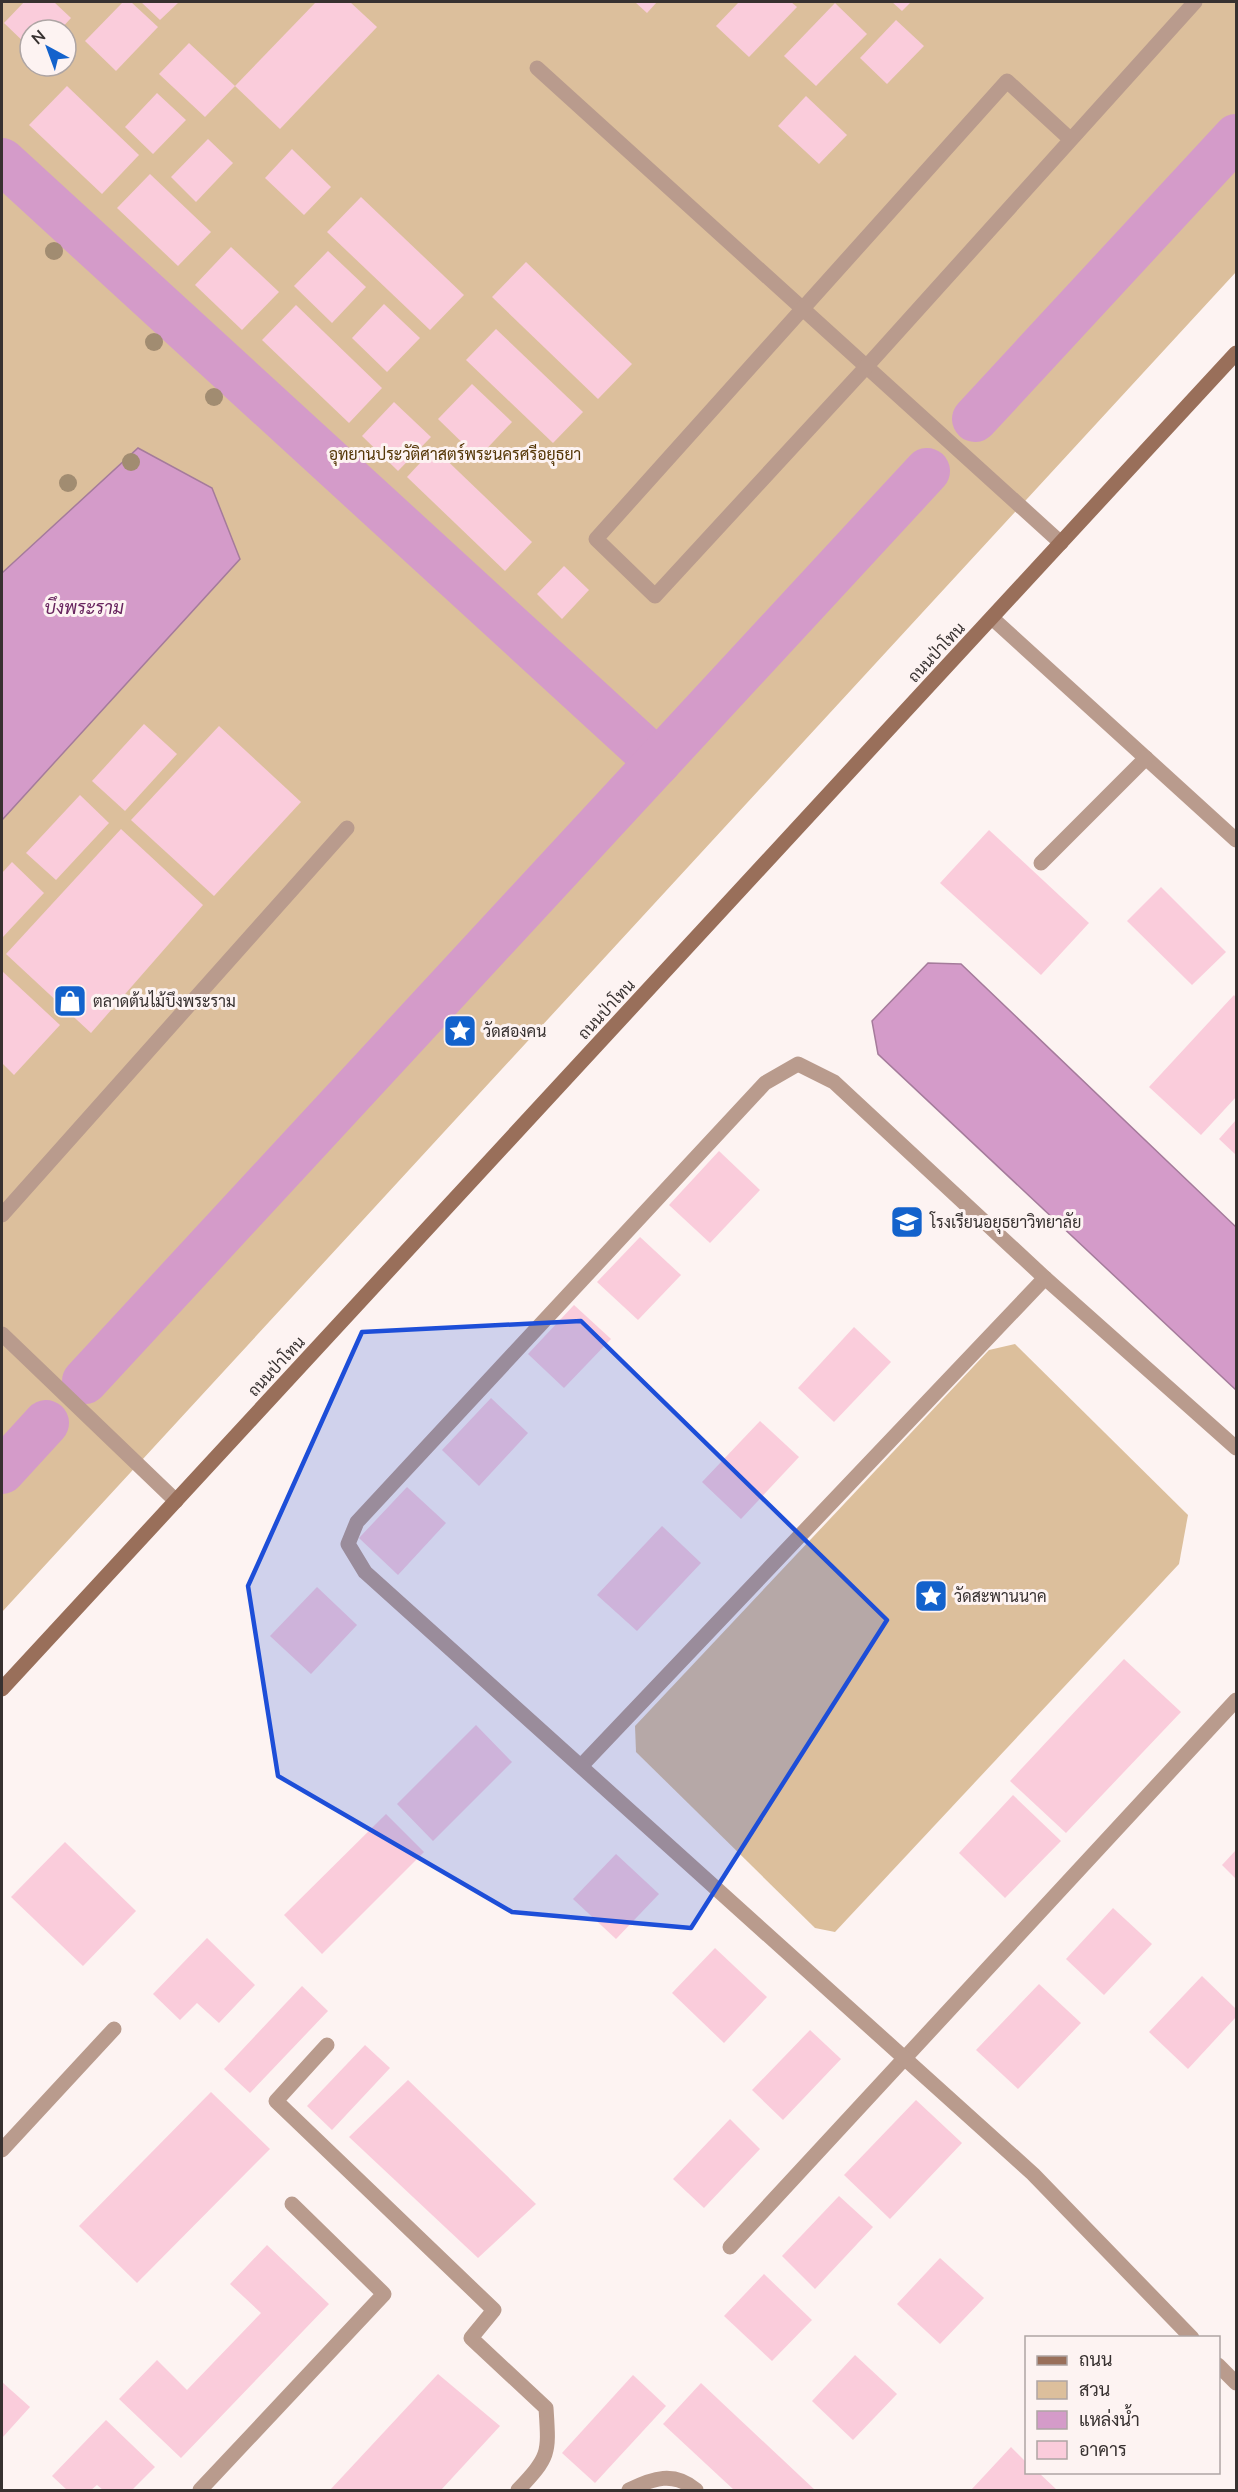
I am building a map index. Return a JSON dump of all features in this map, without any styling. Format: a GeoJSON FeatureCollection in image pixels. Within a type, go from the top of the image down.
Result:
{"type":"FeatureCollection","features":[{"type":"Feature","properties":{"kind":"street","name":"ถนนป่าโทน"},"geometry":{"type":"LineString","coordinates":[[2,1689],[1236,353]]}},
{"type":"Feature","properties":{"kind":"lane"},"geometry":{"type":"LineString","coordinates":[[1070,140],[1007,81],[596,539],[655,596],[867,366],[1195,2]]}},
{"type":"Feature","properties":{"kind":"lane"},"geometry":{"type":"LineString","coordinates":[[537,68],[1061,543]]}},
{"type":"Feature","properties":{"kind":"lane"},"geometry":{"type":"LineString","coordinates":[[992,618],[1236,840]]}},
{"type":"Feature","properties":{"kind":"lane"},"geometry":{"type":"LineString","coordinates":[[1041,863],[1146,758]]}},
{"type":"Feature","properties":{"kind":"lane"},"geometry":{"type":"LineString","coordinates":[[2,1215],[347,828]]}},
{"type":"Feature","properties":{"kind":"lane"},"geometry":{"type":"LineString","coordinates":[[1191,2336],[1033,2174],[907,2058],[365,1572],[348,1544],[357,1522],[765,1083],[798,1064],[834,1082],[1046,1278],[1236,1448]]}},
{"type":"Feature","properties":{"kind":"lane"},"geometry":{"type":"LineString","coordinates":[[582,1766],[1046,1278]]}},
{"type":"Feature","properties":{"kind":"lane"},"geometry":{"type":"LineString","coordinates":[[2,1334],[176,1501]]}},
{"type":"Feature","properties":{"kind":"lane"},"geometry":{"type":"LineString","coordinates":[[730,2247],[1236,1700]]}},
{"type":"Feature","properties":{"kind":"lane"},"geometry":{"type":"LineString","coordinates":[[2,2150],[114,2029]]}},
{"type":"Feature","properties":{"kind":"lane"},"geometry":{"type":"LineString","coordinates":[[327,2045],[276,2101],[494,2310],[471,2338],[546,2408],[548,2443],[542,2465],[518,2490]]}},
{"type":"Feature","properties":{"kind":"lane"},"geometry":{"type":"LineString","coordinates":[[200,2490],[384,2294],[292,2204]]}},
{"type":"Feature","properties":{"kind":"lane"},"geometry":{"type":"LineString","coordinates":[[1220,2367],[1236,2384]]}},
{"type":"Feature","properties":{"kind":"lane"},"geometry":{"type":"LineString","coordinates":[[629,2490],[668,2476],[688,2483],[696,2490]]}},
{"type":"Feature","properties":{"kind":"highlighted area"},"geometry":{"type":"Polygon","coordinates":[[[581,1321],[775,1507],[887,1620],[691,1928],[512,1912],[278,1776],[248,1586],[362,1332],[581,1321]]]}},
{"type":"Feature","properties":{"kind":"green space","name":"อุทยานประวัติศาสตร์พระนครศรีอยุธยา"},"geometry":{"type":"Polygon","coordinates":[[[2,2],[1236,2],[1236,272],[2,1612],[2,2]]]}},
{"type":"Feature","properties":{"kind":"green space"},"geometry":{"type":"Polygon","coordinates":[[[1015,1344],[1188,1515],[1179,1564],[835,1932],[815,1928],[636,1752],[635,1726],[989,1350],[1015,1344]]]}},
{"type":"Feature","properties":{"kind":"water","name":"บึงพระราม"},"geometry":{"type":"Polygon","coordinates":[[[138,448],[212,488],[240,559],[2,820],[2,573],[138,448]]]}},
{"type":"Feature","properties":{"kind":"water"},"geometry":{"type":"Polygon","coordinates":[[[928,963],[961,964],[1236,1227],[1236,1390],[878,1054],[872,1021],[928,963]]]}},
{"type":"Feature","properties":{"kind":"building"},"geometry":{"type":"Polygon","coordinates":[[[24,2],[54,2],[71,18],[18,18],[18,36],[4,23],[24,2]]]}},
{"type":"Feature","properties":{"kind":"building"},"geometry":{"type":"Polygon","coordinates":[[[123,2],[131,2],[158,27],[116,71],[85,41],[123,2]]]}},
{"type":"Feature","properties":{"kind":"building"},"geometry":{"type":"Polygon","coordinates":[[[141,2],[179,2],[160,20],[141,2]]]}},
{"type":"Feature","properties":{"kind":"building"},"geometry":{"type":"Polygon","coordinates":[[[316,2],[350,2],[377,27],[280,129],[235,86],[316,2]]]}},
{"type":"Feature","properties":{"kind":"building"},"geometry":{"type":"Polygon","coordinates":[[[635,2],[657,2],[647,13],[635,2]]]}},
{"type":"Feature","properties":{"kind":"building"},"geometry":{"type":"Polygon","coordinates":[[[739,2],[791,2],[797,7],[749,57],[716,26],[739,2]]]}},
{"type":"Feature","properties":{"kind":"building"},"geometry":{"type":"Polygon","coordinates":[[[892,2],[911,2],[902,11],[892,2]]]}},
{"type":"Feature","properties":{"kind":"building"},"geometry":{"type":"Polygon","coordinates":[[[835,3],[867,34],[816,86],[784,56],[835,3]]]}},
{"type":"Feature","properties":{"kind":"building"},"geometry":{"type":"Polygon","coordinates":[[[896,20],[924,46],[887,84],[860,58],[896,20]]]}},
{"type":"Feature","properties":{"kind":"building"},"geometry":{"type":"Polygon","coordinates":[[[189,43],[235,86],[205,117],[159,74],[189,43]]]}},
{"type":"Feature","properties":{"kind":"building"},"geometry":{"type":"Polygon","coordinates":[[[67,86],[139,155],[102,194],[29,125],[67,86]]]}},
{"type":"Feature","properties":{"kind":"building"},"geometry":{"type":"Polygon","coordinates":[[[157,93],[186,120],[153,154],[125,127],[157,93]]]}},
{"type":"Feature","properties":{"kind":"building"},"geometry":{"type":"Polygon","coordinates":[[[806,96],[847,135],[819,164],[778,126],[806,96]]]}},
{"type":"Feature","properties":{"kind":"building"},"geometry":{"type":"Polygon","coordinates":[[[208,139],[233,163],[196,202],[171,177],[208,139]]]}},
{"type":"Feature","properties":{"kind":"building"},"geometry":{"type":"Polygon","coordinates":[[[292,149],[331,187],[304,215],[265,178],[292,149]]]}},
{"type":"Feature","properties":{"kind":"building"},"geometry":{"type":"Polygon","coordinates":[[[150,174],[211,232],[178,266],[117,208],[150,174]]]}},
{"type":"Feature","properties":{"kind":"building"},"geometry":{"type":"Polygon","coordinates":[[[361,197],[464,295],[430,330],[327,232],[361,197]]]}},
{"type":"Feature","properties":{"kind":"building"},"geometry":{"type":"Polygon","coordinates":[[[231,247],[279,292],[242,330],[195,285],[231,247]]]}},
{"type":"Feature","properties":{"kind":"building"},"geometry":{"type":"Polygon","coordinates":[[[328,251],[366,287],[332,323],[294,286],[328,251]]]}},
{"type":"Feature","properties":{"kind":"building"},"geometry":{"type":"Polygon","coordinates":[[[526,262],[632,364],[598,399],[492,297],[526,262]]]}},
{"type":"Feature","properties":{"kind":"building"},"geometry":{"type":"Polygon","coordinates":[[[384,304],[420,338],[387,372],[352,338],[384,304]]]}},
{"type":"Feature","properties":{"kind":"building"},"geometry":{"type":"Polygon","coordinates":[[[296,305],[382,388],[349,423],[262,340],[296,305]]]}},
{"type":"Feature","properties":{"kind":"building"},"geometry":{"type":"Polygon","coordinates":[[[496,329],[583,412],[553,443],[466,360],[496,329]]]}},
{"type":"Feature","properties":{"kind":"building"},"geometry":{"type":"Polygon","coordinates":[[[472,384],[512,422],[478,458],[438,419],[472,384]]]}},
{"type":"Feature","properties":{"kind":"building"},"geometry":{"type":"Polygon","coordinates":[[[394,402],[431,437],[398,471],[362,436],[394,402]]]}},
{"type":"Feature","properties":{"kind":"building"},"geometry":{"type":"Polygon","coordinates":[[[434,448],[532,542],[505,571],[407,477],[434,448]]]}},
{"type":"Feature","properties":{"kind":"building"},"geometry":{"type":"Polygon","coordinates":[[[564,566],[589,590],[562,619],[537,594],[564,566]]]}},
{"type":"Feature","properties":{"kind":"building"},"geometry":{"type":"Polygon","coordinates":[[[144,724],[177,754],[125,811],[92,781],[144,724]]]}},
{"type":"Feature","properties":{"kind":"building"},"geometry":{"type":"Polygon","coordinates":[[[219,726],[301,802],[214,896],[131,820],[219,726]]]}},
{"type":"Feature","properties":{"kind":"building"},"geometry":{"type":"Polygon","coordinates":[[[80,795],[109,823],[56,880],[26,853],[80,795]]]}},
{"type":"Feature","properties":{"kind":"building"},"geometry":{"type":"Polygon","coordinates":[[[121,829],[203,905],[91,1033],[6,954],[121,829]]]}},
{"type":"Feature","properties":{"kind":"building"},"geometry":{"type":"Polygon","coordinates":[[[989,830],[1089,923],[1041,975],[940,883],[989,830]]]}},
{"type":"Feature","properties":{"kind":"building"},"geometry":{"type":"Polygon","coordinates":[[[12,862],[44,893],[2,938],[2,873],[12,862]]]}},
{"type":"Feature","properties":{"kind":"building"},"geometry":{"type":"Polygon","coordinates":[[[1161,887],[1226,952],[1192,985],[1127,921],[1161,887]]]}},
{"type":"Feature","properties":{"kind":"building"},"geometry":{"type":"Polygon","coordinates":[[[2,971],[60,1025],[14,1075],[2,1063],[2,971]]]}},
{"type":"Feature","properties":{"kind":"building"},"geometry":{"type":"Polygon","coordinates":[[[1234,995],[1236,998],[1236,1097],[1201,1135],[1149,1087],[1234,995]]]}},
{"type":"Feature","properties":{"kind":"building"},"geometry":{"type":"Polygon","coordinates":[[[1236,1120],[1236,1155],[1219,1139],[1236,1120]]]}},
{"type":"Feature","properties":{"kind":"building"},"geometry":{"type":"Polygon","coordinates":[[[719,1151],[760,1190],[710,1243],[669,1205],[719,1151]]]}},
{"type":"Feature","properties":{"kind":"building"},"geometry":{"type":"Polygon","coordinates":[[[640,1237],[681,1275],[638,1320],[597,1282],[640,1237]]]}},
{"type":"Feature","properties":{"kind":"building"},"geometry":{"type":"Polygon","coordinates":[[[574,1305],[611,1339],[564,1388],[528,1354],[574,1305]]]}},
{"type":"Feature","properties":{"kind":"building"},"geometry":{"type":"Polygon","coordinates":[[[854,1327],[891,1362],[834,1422],[798,1388],[854,1327]]]}},
{"type":"Feature","properties":{"kind":"building"},"geometry":{"type":"Polygon","coordinates":[[[491,1398],[528,1433],[479,1486],[442,1450],[491,1398]]]}},
{"type":"Feature","properties":{"kind":"building"},"geometry":{"type":"Polygon","coordinates":[[[760,1421],[799,1457],[741,1519],[702,1482],[760,1421]]]}},
{"type":"Feature","properties":{"kind":"building"},"geometry":{"type":"Polygon","coordinates":[[[407,1487],[446,1523],[398,1575],[359,1538],[407,1487]]]}},
{"type":"Feature","properties":{"kind":"building"},"geometry":{"type":"Polygon","coordinates":[[[662,1526],[701,1563],[637,1631],[597,1595],[662,1526]]]}},
{"type":"Feature","properties":{"kind":"building"},"geometry":{"type":"Polygon","coordinates":[[[317,1587],[357,1625],[311,1674],[270,1636],[317,1587]]]}},
{"type":"Feature","properties":{"kind":"building"},"geometry":{"type":"Polygon","coordinates":[[[1124,1659],[1181,1712],[1066,1833],[1010,1781],[1124,1659]]]}},
{"type":"Feature","properties":{"kind":"building"},"geometry":{"type":"Polygon","coordinates":[[[476,1725],[512,1762],[433,1841],[397,1804],[476,1725]]]}},
{"type":"Feature","properties":{"kind":"building"},"geometry":{"type":"Polygon","coordinates":[[[1013,1795],[1061,1841],[1005,1898],[959,1853],[1013,1795]]]}},
{"type":"Feature","properties":{"kind":"building"},"geometry":{"type":"Polygon","coordinates":[[[386,1814],[424,1852],[322,1954],[284,1915],[386,1814]]]}},
{"type":"Feature","properties":{"kind":"building"},"geometry":{"type":"Polygon","coordinates":[[[65,1842],[136,1911],[83,1966],[11,1897],[65,1842]]]}},
{"type":"Feature","properties":{"kind":"building"},"geometry":{"type":"Polygon","coordinates":[[[1236,1850],[1236,1879],[1222,1865],[1236,1850]]]}},
{"type":"Feature","properties":{"kind":"building"},"geometry":{"type":"Polygon","coordinates":[[[616,1854],[659,1894],[616,1939],[573,1899],[616,1854]]]}},
{"type":"Feature","properties":{"kind":"building"},"geometry":{"type":"Polygon","coordinates":[[[1113,1908],[1152,1944],[1104,1995],[1066,1959],[1113,1908]]]}},
{"type":"Feature","properties":{"kind":"building"},"geometry":{"type":"Polygon","coordinates":[[[207,1938],[255,1985],[219,2023],[197,2003],[180,2020],[153,1994],[207,1938]]]}},
{"type":"Feature","properties":{"kind":"building"},"geometry":{"type":"Polygon","coordinates":[[[715,1948],[767,1997],[724,2043],[672,1993],[715,1948]]]}},
{"type":"Feature","properties":{"kind":"building"},"geometry":{"type":"Polygon","coordinates":[[[1202,1976],[1236,2009],[1236,2017],[1188,2069],[1149,2032],[1202,1976]]]}},
{"type":"Feature","properties":{"kind":"building"},"geometry":{"type":"Polygon","coordinates":[[[1039,1984],[1081,2023],[1018,2089],[976,2050],[1039,1984]]]}},
{"type":"Feature","properties":{"kind":"building"},"geometry":{"type":"Polygon","coordinates":[[[302,1986],[328,2011],[250,2093],[224,2069],[302,1986]]]}},
{"type":"Feature","properties":{"kind":"building"},"geometry":{"type":"Polygon","coordinates":[[[810,2030],[841,2059],[783,2120],[752,2090],[810,2030]]]}},
{"type":"Feature","properties":{"kind":"building"},"geometry":{"type":"Polygon","coordinates":[[[365,2045],[390,2068],[332,2130],[307,2106],[365,2045]]]}},
{"type":"Feature","properties":{"kind":"building"},"geometry":{"type":"Polygon","coordinates":[[[408,2080],[536,2204],[478,2258],[349,2137],[408,2080]]]}},
{"type":"Feature","properties":{"kind":"building"},"geometry":{"type":"Polygon","coordinates":[[[211,2092],[270,2149],[137,2283],[79,2226],[211,2092]]]}},
{"type":"Feature","properties":{"kind":"building"},"geometry":{"type":"Polygon","coordinates":[[[916,2100],[962,2143],[890,2219],[844,2175],[916,2100]]]}},
{"type":"Feature","properties":{"kind":"building"},"geometry":{"type":"Polygon","coordinates":[[[730,2119],[760,2149],[704,2208],[673,2179],[730,2119]]]}},
{"type":"Feature","properties":{"kind":"building"},"geometry":{"type":"Polygon","coordinates":[[[839,2196],[873,2227],[815,2289],[782,2256],[839,2196]]]}},
{"type":"Feature","properties":{"kind":"building"},"geometry":{"type":"Polygon","coordinates":[[[267,2245],[329,2304],[181,2458],[119,2399],[157,2360],[187,2390],[261,2313],[230,2284],[267,2245]]]}},
{"type":"Feature","properties":{"kind":"building"},"geometry":{"type":"Polygon","coordinates":[[[940,2258],[984,2298],[940,2344],[897,2304],[940,2258]]]}},
{"type":"Feature","properties":{"kind":"building"},"geometry":{"type":"Polygon","coordinates":[[[764,2274],[812,2320],[772,2361],[724,2316],[764,2274]]]}},
{"type":"Feature","properties":{"kind":"building"},"geometry":{"type":"Polygon","coordinates":[[[855,2355],[897,2394],[853,2440],[812,2401],[855,2355]]]}},
{"type":"Feature","properties":{"kind":"building"},"geometry":{"type":"Polygon","coordinates":[[[438,2374],[500,2426],[441,2490],[330,2490],[438,2374]]]}},
{"type":"Feature","properties":{"kind":"building"},"geometry":{"type":"Polygon","coordinates":[[[633,2375],[666,2406],[595,2483],[562,2453],[633,2375]]]}},
{"type":"Feature","properties":{"kind":"building"},"geometry":{"type":"Polygon","coordinates":[[[2,2382],[30,2407],[2,2438],[2,2382]]]}},
{"type":"Feature","properties":{"kind":"building"},"geometry":{"type":"Polygon","coordinates":[[[701,2383],[815,2490],[734,2490],[663,2424],[701,2383]]]}},
{"type":"Feature","properties":{"kind":"building"},"geometry":{"type":"Polygon","coordinates":[[[106,2420],[155,2467],[132,2490],[103,2490],[97,2485],[91,2490],[67,2490],[52,2476],[106,2420]]]}},
{"type":"Feature","properties":{"kind":"building"},"geometry":{"type":"Polygon","coordinates":[[[1011,2447],[1025,2461],[1025,2474],[1040,2474],[1057,2490],[971,2490],[1011,2447]]]}},
{"type":"Feature","properties":{"kind":"waterway"},"geometry":{"type":"LineString","coordinates":[[975,419],[1236,137]]}},
{"type":"Feature","properties":{"kind":"waterway"},"geometry":{"type":"LineString","coordinates":[[2,161],[658,762]]}},
{"type":"Feature","properties":{"kind":"waterway"},"geometry":{"type":"LineString","coordinates":[[85,1381],[927,471]]}},
{"type":"Feature","properties":{"kind":"waterway"},"geometry":{"type":"LineString","coordinates":[[2,1471],[46,1423]]}},
{"type":"Feature","properties":{"kind":"place","name":"ตลาดต้นไม้บึงพระราม"},"geometry":{"type":"Point","coordinates":[70,1001]}},
{"type":"Feature","properties":{"kind":"place","name":"วัดสองคน"},"geometry":{"type":"Point","coordinates":[460,1031]}},
{"type":"Feature","properties":{"kind":"place","name":"โรงเรียนอยุธยาวิทยาลัย"},"geometry":{"type":"Point","coordinates":[907,1222]}},
{"type":"Feature","properties":{"kind":"place","name":"วัดสะพานนาค"},"geometry":{"type":"Point","coordinates":[931,1596]}}]}
